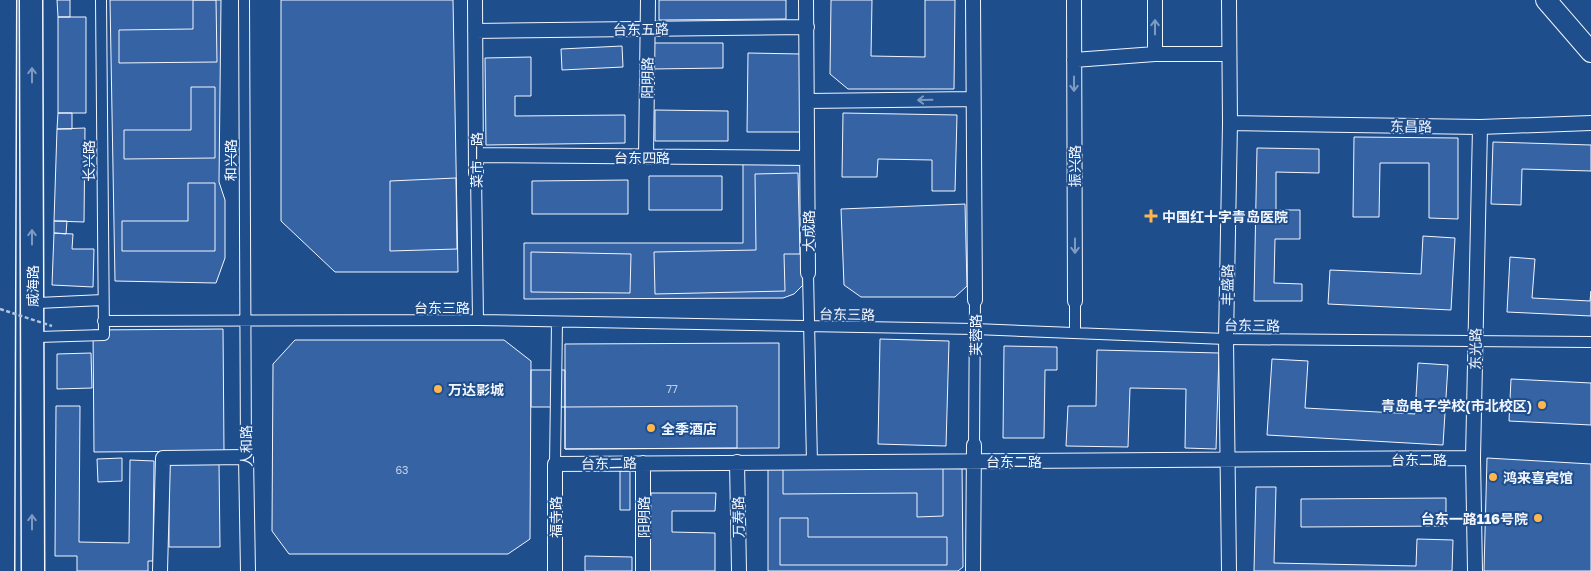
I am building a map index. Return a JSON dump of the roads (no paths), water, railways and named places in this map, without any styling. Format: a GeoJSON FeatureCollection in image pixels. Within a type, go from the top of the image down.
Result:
{"type":"FeatureCollection","features":[{"type":"Feature","properties":{"kind":"main road","name":"威海路"},"geometry":{"type":"LineString","coordinates":[[3,571],[1,453],[2,166],[5,0]]}},
{"type":"Feature","properties":{"kind":"main road","name":"威海路"},"geometry":{"type":"LineString","coordinates":[[31,0],[33,571]]}},
{"type":"Feature","properties":{"kind":"main road"},"geometry":{"type":"LineString","coordinates":[[1546,0],[1591,52]]}},
{"type":"Feature","properties":{"kind":"street","name":"长兴路"},"geometry":{"type":"LineString","coordinates":[[101,0],[103,321]]}},
{"type":"Feature","properties":{"kind":"street","name":"和兴路"},"geometry":{"type":"LineString","coordinates":[[244,0],[244,320]]}},
{"type":"Feature","properties":{"kind":"street","name":"菜市一路"},"geometry":{"type":"LineString","coordinates":[[475,0],[478,320]]}},
{"type":"Feature","properties":{"kind":"street","name":"阳明路"},"geometry":{"type":"LineString","coordinates":[[646,157],[648,0]]}},
{"type":"Feature","properties":{"kind":"street","name":"大成路"},"geometry":{"type":"LineString","coordinates":[[806,0],[808,274],[812,462]]}},
{"type":"Feature","properties":{"kind":"street","name":"芙蓉路"},"geometry":{"type":"LineString","coordinates":[[972,0],[975,300],[974,571]]}},
{"type":"Feature","properties":{"kind":"street","name":"振兴路"},"geometry":{"type":"LineString","coordinates":[[1074,0],[1075,333]]}},
{"type":"Feature","properties":{"kind":"street"},"geometry":{"type":"LineString","coordinates":[[1155,0],[1155,54]]}},
{"type":"Feature","properties":{"kind":"street","name":"丰盛路"},"geometry":{"type":"LineString","coordinates":[[1229,0],[1230,123],[1226,339],[1229,571]]}},
{"type":"Feature","properties":{"kind":"street","name":"台东五路"},"geometry":{"type":"LineString","coordinates":[[475,31],[807,27]]}},
{"type":"Feature","properties":{"kind":"street"},"geometry":{"type":"LineString","coordinates":[[1074,60],[1155,54],[1229,54]]}},
{"type":"Feature","properties":{"kind":"street"},"geometry":{"type":"LineString","coordinates":[[807,101],[973,99]]}},
{"type":"Feature","properties":{"kind":"street","name":"东昌路"},"geometry":{"type":"LineString","coordinates":[[1230,123],[1480,127],[1591,122]]}},
{"type":"Feature","properties":{"kind":"street","name":"东光路"},"geometry":{"type":"LineString","coordinates":[[1475,571],[1473,458],[1480,127]]}},
{"type":"Feature","properties":{"kind":"street","name":"台东四路"},"geometry":{"type":"LineString","coordinates":[[476,155],[807,158]]}},
{"type":"Feature","properties":{"kind":"street"},"geometry":{"type":"LineString","coordinates":[[38,303],[103,300]]}},
{"type":"Feature","properties":{"kind":"street","name":"人和路"},"geometry":{"type":"LineString","coordinates":[[244,320],[248,571]]}},
{"type":"Feature","properties":{"kind":"street","name":"台东三路"},"geometry":{"type":"LineString","coordinates":[[103,321],[478,320],[975,329],[1226,339],[1591,342]]}},
{"type":"Feature","properties":{"kind":"street"},"geometry":{"type":"LineString","coordinates":[[38,337],[104,335],[103,321]]}},
{"type":"Feature","properties":{"kind":"street"},"geometry":{"type":"LineString","coordinates":[[555,464],[557,322]]}},
{"type":"Feature","properties":{"kind":"street"},"geometry":{"type":"LineString","coordinates":[[160,571],[163,458],[246,457]]}},
{"type":"Feature","properties":{"kind":"street","name":"台东二路"},"geometry":{"type":"LineString","coordinates":[[555,464],[1473,458]]}},
{"type":"Feature","properties":{"kind":"street","name":"阳明路"},"geometry":{"type":"LineString","coordinates":[[643,462],[643,571]]}},
{"type":"Feature","properties":{"kind":"street","name":"万寿路"},"geometry":{"type":"LineString","coordinates":[[736,462],[738,571]]}},
{"type":"Feature","properties":{"kind":"street","name":"福寺路"},"geometry":{"type":"LineString","coordinates":[[555,464],[555,571]]}},
{"type":"Feature","properties":{"kind":"place","name":"中国红十字青岛医院"},"geometry":{"type":"Point","coordinates":[1151,216]}},
{"type":"Feature","properties":{"kind":"place","name":"万达影城"},"geometry":{"type":"Point","coordinates":[438,389]}},
{"type":"Feature","properties":{"kind":"place","name":"青岛电子学校(市北校区)"},"geometry":{"type":"Point","coordinates":[1542,405]}},
{"type":"Feature","properties":{"kind":"place","name":"全季酒店"},"geometry":{"type":"Point","coordinates":[651,428]}},
{"type":"Feature","properties":{"kind":"place","name":"鸿来喜宾馆"},"geometry":{"type":"Point","coordinates":[1493,477]}},
{"type":"Feature","properties":{"kind":"place","name":"台东一路116号院"},"geometry":{"type":"Point","coordinates":[1538,518]}}]}
